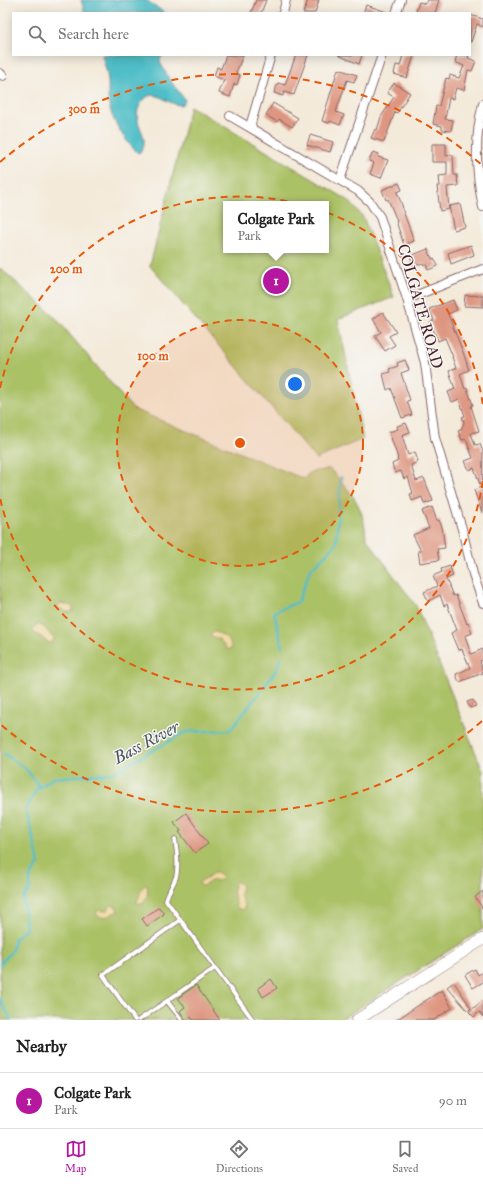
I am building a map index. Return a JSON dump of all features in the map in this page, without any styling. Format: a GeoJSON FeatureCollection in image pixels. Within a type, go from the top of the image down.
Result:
{"type":"FeatureCollection","features":[{"type":"Feature","properties":{"kind":"main road"},"geometry":{"type":"LineString","coordinates":[[357,1020],[483,939]]}},
{"type":"Feature","properties":{"kind":"street"},"geometry":{"type":"LineString","coordinates":[[283,12],[286,0]]}},
{"type":"Feature","properties":{"kind":"street"},"geometry":{"type":"LineString","coordinates":[[396,12],[401,0]]}},
{"type":"Feature","properties":{"kind":"street"},"geometry":{"type":"LineString","coordinates":[[252,128],[251,123],[271,56]]}},
{"type":"Feature","properties":{"kind":"street"},"geometry":{"type":"LineString","coordinates":[[340,180],[382,56]]}},
{"type":"Feature","properties":{"kind":"street"},"geometry":{"type":"LineString","coordinates":[[483,104],[476,156],[479,188],[483,207]]}},
{"type":"Feature","properties":{"kind":"street","name":"COLGATE ROAD"},"geometry":{"type":"LineString","coordinates":[[230,116],[358,191],[370,202],[380,217],[407,299],[425,363],[435,438],[462,529],[473,574],[483,603]]}},
{"type":"Feature","properties":{"kind":"street"},"geometry":{"type":"LineString","coordinates":[[407,299],[483,269]]}},
{"type":"Feature","properties":{"kind":"lane"},"geometry":{"type":"LineString","coordinates":[[175,839],[177,851],[176,878],[166,900],[253,1020]]}},
{"type":"Feature","properties":{"kind":"lane"},"geometry":{"type":"LineString","coordinates":[[135,1020],[103,975],[180,920]]}},
{"type":"Feature","properties":{"kind":"lane"},"geometry":{"type":"LineString","coordinates":[[139,1020],[215,968]]}},
{"type":"Feature","properties":{"kind":"lane"},"geometry":{"type":"LineString","coordinates":[[167,1001],[182,1020]]}},
{"type":"Feature","properties":{"kind":"green space"},"geometry":{"type":"Polygon","coordinates":[[[190,106],[348,200],[363,217],[394,297],[338,319],[363,439],[316,459],[150,266],[190,106]]]}},
{"type":"Feature","properties":{"kind":"green space"},"geometry":{"type":"Polygon","coordinates":[[[0,268],[54,316],[133,409],[304,479],[310,472],[330,469],[355,500],[365,527],[366,538],[416,606],[483,771],[483,929],[340,1020],[0,1020],[0,268]]]}},
{"type":"Feature","properties":{"kind":"sand"},"geometry":{"type":"Polygon","coordinates":[[[61,603],[71,605],[73,608],[72,612],[67,612],[59,608],[58,606],[61,603]]]}},
{"type":"Feature","properties":{"kind":"sand"},"geometry":{"type":"Polygon","coordinates":[[[38,624],[44,627],[54,639],[51,643],[47,642],[33,632],[34,627],[38,624]]]}},
{"type":"Feature","properties":{"kind":"sand"},"geometry":{"type":"Polygon","coordinates":[[[214,632],[221,634],[228,640],[231,649],[227,649],[219,639],[211,636],[214,632]]]}},
{"type":"Feature","properties":{"kind":"sand"},"geometry":{"type":"Polygon","coordinates":[[[214,872],[222,875],[221,880],[211,881],[203,886],[200,885],[199,882],[214,872]]]}},
{"type":"Feature","properties":{"kind":"sand"},"geometry":{"type":"Polygon","coordinates":[[[236,881],[242,885],[240,895],[245,906],[243,910],[237,908],[235,902],[234,886],[236,881]]]}},
{"type":"Feature","properties":{"kind":"sand"},"geometry":{"type":"Polygon","coordinates":[[[145,885],[147,885],[148,888],[147,897],[138,904],[137,902],[141,890],[145,885]]]}},
{"type":"Feature","properties":{"kind":"sand"},"geometry":{"type":"Polygon","coordinates":[[[112,905],[117,907],[118,911],[104,917],[96,914],[98,910],[106,911],[112,905]]]}},
{"type":"Feature","properties":{"kind":"water"},"geometry":{"type":"Polygon","coordinates":[[[81,0],[146,0],[164,12],[85,12],[81,0]]]}},
{"type":"Feature","properties":{"kind":"water"},"geometry":{"type":"Polygon","coordinates":[[[102,56],[162,56],[160,62],[169,79],[185,100],[184,103],[180,105],[153,95],[144,100],[137,113],[144,141],[143,147],[138,153],[133,149],[116,124],[109,105],[108,77],[102,56]]]}},
{"type":"Feature","properties":{"kind":"building"},"geometry":{"type":"Polygon","coordinates":[[[256,0],[266,0],[261,12],[251,12],[256,0]]]}},
{"type":"Feature","properties":{"kind":"building"},"geometry":{"type":"Polygon","coordinates":[[[308,0],[319,0],[315,12],[303,12],[308,0]]]}},
{"type":"Feature","properties":{"kind":"building"},"geometry":{"type":"Polygon","coordinates":[[[428,0],[439,0],[435,12],[416,11],[419,2],[426,4],[428,0]]]}},
{"type":"Feature","properties":{"kind":"building"},"geometry":{"type":"Polygon","coordinates":[[[366,5],[387,12],[363,12],[366,5]]]}},
{"type":"Feature","properties":{"kind":"building"},"geometry":{"type":"Polygon","coordinates":[[[471,15],[483,19],[483,27],[477,24],[471,42],[471,15]]]}},
{"type":"Feature","properties":{"kind":"building"},"geometry":{"type":"Polygon","coordinates":[[[226,56],[243,56],[236,73],[240,75],[237,85],[234,84],[230,97],[219,93],[224,80],[214,76],[217,67],[221,69],[226,56]]]}},
{"type":"Feature","properties":{"kind":"building"},"geometry":{"type":"Polygon","coordinates":[[[296,56],[308,56],[294,95],[284,92],[283,96],[274,93],[278,83],[285,85],[296,56]]]}},
{"type":"Feature","properties":{"kind":"building"},"geometry":{"type":"Polygon","coordinates":[[[340,56],[362,56],[359,64],[340,56]]]}},
{"type":"Feature","properties":{"kind":"building"},"geometry":{"type":"Polygon","coordinates":[[[403,56],[414,56],[407,78],[394,74],[396,65],[400,66],[403,56]]]}},
{"type":"Feature","properties":{"kind":"building"},"geometry":{"type":"Polygon","coordinates":[[[457,56],[469,56],[468,58],[476,61],[472,71],[468,70],[464,90],[456,88],[453,99],[449,98],[445,119],[453,120],[451,131],[442,130],[442,126],[433,124],[436,106],[439,106],[446,78],[449,79],[450,75],[459,78],[464,66],[455,62],[457,56]]]}},
{"type":"Feature","properties":{"kind":"building"},"geometry":{"type":"Polygon","coordinates":[[[338,69],[357,75],[354,82],[347,80],[336,112],[344,115],[340,125],[330,121],[329,123],[322,121],[338,69]]]}},
{"type":"Feature","properties":{"kind":"building"},"geometry":{"type":"Polygon","coordinates":[[[394,83],[410,93],[397,113],[395,112],[384,142],[371,138],[375,129],[377,130],[381,117],[394,97],[387,93],[394,83]]]}},
{"type":"Feature","properties":{"kind":"building"},"geometry":{"type":"Polygon","coordinates":[[[273,103],[298,118],[292,127],[279,119],[277,122],[266,115],[273,103]]]}},
{"type":"Feature","properties":{"kind":"building"},"geometry":{"type":"Polygon","coordinates":[[[310,135],[333,142],[330,152],[307,145],[310,135]]]}},
{"type":"Feature","properties":{"kind":"building"},"geometry":{"type":"Polygon","coordinates":[[[432,144],[446,144],[446,156],[453,155],[454,175],[457,175],[458,186],[447,187],[449,209],[440,211],[437,186],[440,186],[439,176],[447,175],[447,162],[432,162],[432,144]]]}},
{"type":"Feature","properties":{"kind":"building"},"geometry":{"type":"Polygon","coordinates":[[[373,152],[379,154],[378,157],[388,160],[381,178],[370,174],[374,163],[369,161],[373,152]]]}},
{"type":"Feature","properties":{"kind":"building"},"geometry":{"type":"Polygon","coordinates":[[[399,183],[402,190],[397,192],[414,241],[404,245],[397,221],[388,199],[386,200],[382,190],[399,183]]]}},
{"type":"Feature","properties":{"kind":"building"},"geometry":{"type":"Polygon","coordinates":[[[460,204],[465,227],[454,230],[449,206],[460,204]]]}},
{"type":"Feature","properties":{"kind":"building"},"geometry":{"type":"Polygon","coordinates":[[[471,245],[474,255],[451,264],[448,253],[471,245]]]}},
{"type":"Feature","properties":{"kind":"building"},"geometry":{"type":"Polygon","coordinates":[[[428,249],[432,259],[434,258],[438,266],[428,270],[426,264],[424,265],[423,263],[414,266],[410,256],[428,249]]]}},
{"type":"Feature","properties":{"kind":"building"},"geometry":{"type":"Polygon","coordinates":[[[465,295],[483,296],[483,307],[464,306],[465,295]]]}},
{"type":"Feature","properties":{"kind":"building"},"geometry":{"type":"Polygon","coordinates":[[[453,300],[457,310],[448,314],[469,370],[460,374],[473,405],[471,406],[479,431],[471,433],[475,445],[480,444],[483,452],[482,513],[474,490],[481,487],[474,468],[469,470],[465,461],[473,458],[466,439],[462,440],[458,431],[461,430],[464,422],[462,417],[465,416],[459,399],[452,402],[448,392],[455,389],[449,371],[456,368],[445,338],[438,341],[430,322],[434,320],[429,309],[453,300]]]}},
{"type":"Feature","properties":{"kind":"building"},"geometry":{"type":"Polygon","coordinates":[[[383,312],[396,332],[389,336],[395,345],[385,351],[375,336],[381,332],[373,319],[383,312]]]}},
{"type":"Feature","properties":{"kind":"building"},"geometry":{"type":"Polygon","coordinates":[[[405,360],[409,370],[401,373],[410,400],[407,401],[412,415],[402,418],[391,388],[387,390],[383,374],[390,372],[389,369],[398,366],[397,363],[405,360]]]}},
{"type":"Feature","properties":{"kind":"building"},"geometry":{"type":"Polygon","coordinates":[[[406,423],[410,432],[402,435],[408,455],[415,452],[418,462],[411,465],[416,481],[424,478],[433,501],[424,504],[422,497],[412,501],[410,494],[413,493],[408,477],[404,479],[401,471],[395,473],[392,464],[398,461],[398,458],[389,432],[398,429],[397,426],[406,423]]]}},
{"type":"Feature","properties":{"kind":"building"},"geometry":{"type":"Polygon","coordinates":[[[432,507],[437,521],[439,520],[442,527],[445,548],[437,549],[439,560],[420,563],[418,551],[421,551],[413,535],[429,528],[422,511],[432,507]]]}},
{"type":"Feature","properties":{"kind":"building"},"geometry":{"type":"Polygon","coordinates":[[[450,566],[453,576],[446,579],[453,596],[456,595],[472,633],[465,636],[471,654],[483,649],[483,660],[480,661],[483,673],[459,682],[456,674],[470,668],[462,649],[458,650],[451,633],[457,630],[447,604],[444,606],[440,595],[428,601],[424,592],[437,586],[433,576],[442,572],[441,569],[450,566]]]}},
{"type":"Feature","properties":{"kind":"building"},"geometry":{"type":"Polygon","coordinates":[[[473,700],[476,706],[470,708],[467,702],[473,700]]]}},
{"type":"Feature","properties":{"kind":"building"},"geometry":{"type":"Polygon","coordinates":[[[186,813],[208,844],[195,853],[179,832],[181,831],[174,822],[186,813]]]}},
{"type":"Feature","properties":{"kind":"building"},"geometry":{"type":"Polygon","coordinates":[[[483,891],[483,909],[475,897],[483,891]]]}},
{"type":"Feature","properties":{"kind":"building"},"geometry":{"type":"Polygon","coordinates":[[[159,907],[164,914],[147,926],[142,919],[159,907]]]}},
{"type":"Feature","properties":{"kind":"building"},"geometry":{"type":"Polygon","coordinates":[[[475,969],[478,975],[483,972],[483,982],[473,988],[465,975],[475,969]]]}},
{"type":"Feature","properties":{"kind":"building"},"geometry":{"type":"Polygon","coordinates":[[[271,979],[277,988],[263,997],[258,988],[271,979]]]}},
{"type":"Feature","properties":{"kind":"building"},"geometry":{"type":"Polygon","coordinates":[[[454,982],[471,1008],[468,1011],[447,987],[454,982]]]}},
{"type":"Feature","properties":{"kind":"building"},"geometry":{"type":"Polygon","coordinates":[[[196,985],[220,1020],[193,1020],[191,1017],[186,1020],[180,1011],[185,1007],[178,998],[196,985]]]}},
{"type":"Feature","properties":{"kind":"building"},"geometry":{"type":"Polygon","coordinates":[[[442,990],[452,1008],[434,1020],[396,1020],[442,990]]]}},
{"type":"Feature","properties":{"kind":"building"},"geometry":{"type":"Polygon","coordinates":[[[483,1000],[483,1017],[479,1012],[474,1017],[469,1012],[483,1000]]]}},
{"type":"Feature","properties":{"kind":"waterway","name":"Bass River"},"geometry":{"type":"LineString","coordinates":[[282,647],[274,612],[298,602],[310,570],[336,544],[341,477]]}},
{"type":"Feature","properties":{"kind":"waterway","name":"Bass River"},"geometry":{"type":"LineString","coordinates":[[0,964],[12,951],[14,939],[26,929],[23,898],[30,889],[30,877],[39,864],[26,810],[36,790],[53,778],[112,773],[186,732],[230,730],[277,669],[281,657]]}},
{"type":"Feature","properties":{"kind":"waterway"},"geometry":{"type":"LineString","coordinates":[[4,754],[25,768],[40,787]]}},
{"type":"Feature","properties":{"kind":"waterway","name":"Bass River"},"geometry":{"type":"LineString","coordinates":[[0,999],[11,1020]]}},
{"type":"Feature","properties":{"kind":"place","name":"Colgate Park"},"geometry":{"type":"Point","coordinates":[276,281]}}]}
